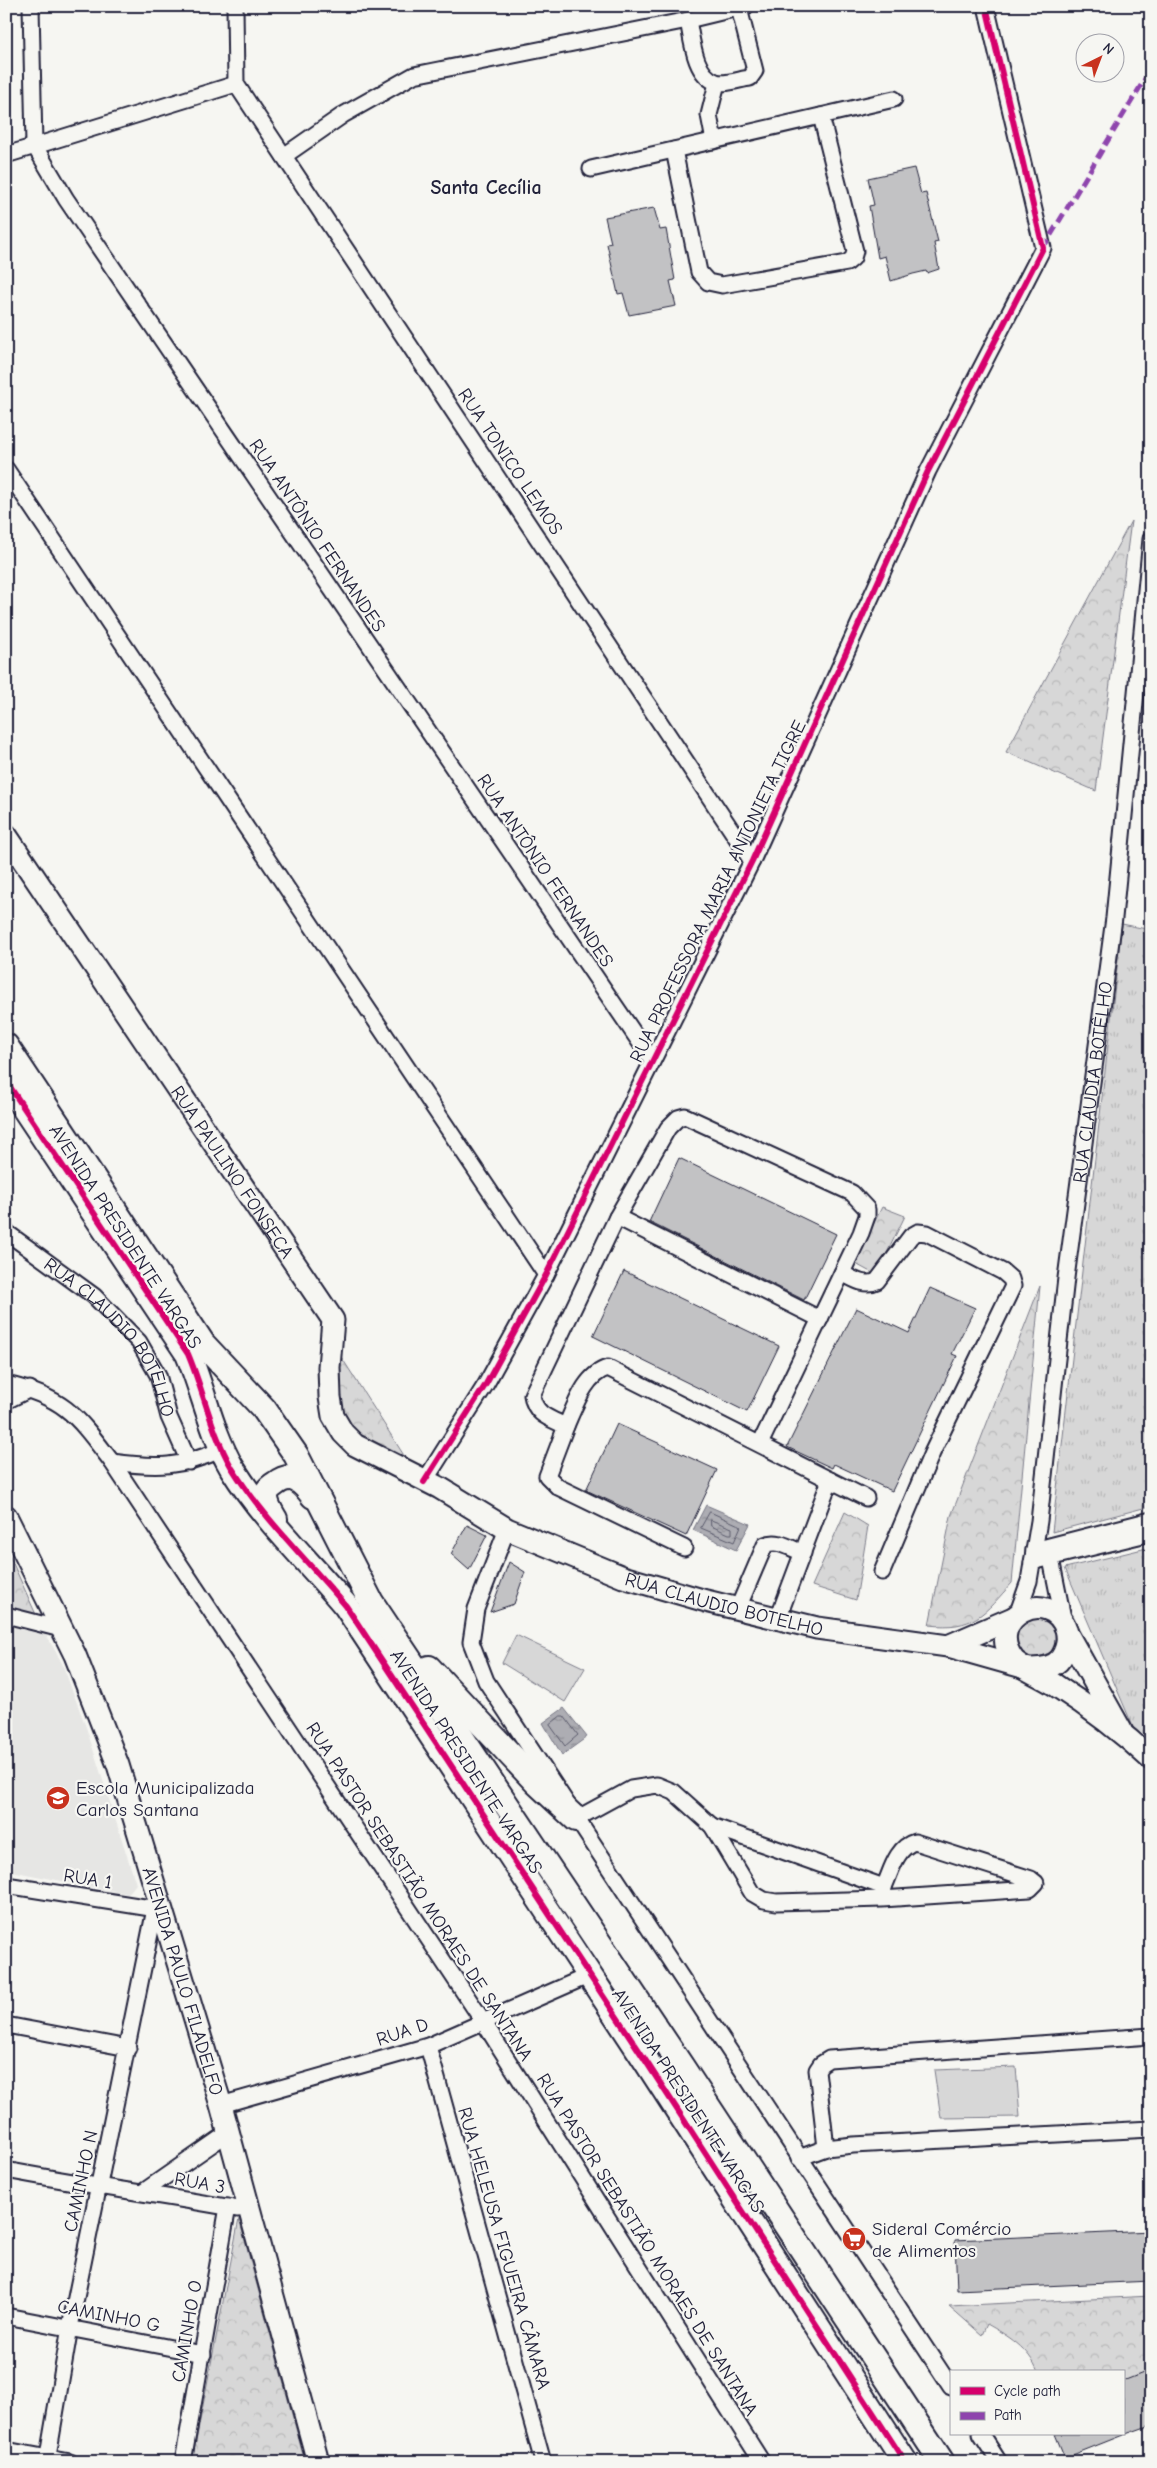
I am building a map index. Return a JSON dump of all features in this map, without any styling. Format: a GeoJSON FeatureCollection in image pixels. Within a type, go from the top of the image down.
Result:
{"type":"FeatureCollection","features":[{"type":"Feature","properties":{"kind":"main road","name":"AVENIDA PRESIDENTE VARGAS"},"geometry":{"type":"LineString","coordinates":[[6,1046],[203,1344],[264,1409],[296,1455],[348,1558],[388,1628],[677,2058],[942,2462]]}},
{"type":"Feature","properties":{"kind":"main road","name":"AVENIDA PRESIDENTE VARGAS"},"geometry":{"type":"LineString","coordinates":[[6,1081],[188,1354],[201,1397],[232,1468],[253,1497],[346,1606],[590,1975],[905,2462]]}},
{"type":"Feature","properties":{"kind":"main road"},"geometry":{"type":"LineString","coordinates":[[288,1539],[268,1507],[266,1496],[268,1490],[281,1479],[287,1477],[295,1478],[305,1485],[329,1518]]}},
{"type":"Feature","properties":{"kind":"main road"},"geometry":{"type":"LineString","coordinates":[[388,1628],[536,1783],[576,1819]]}},
{"type":"Feature","properties":{"kind":"street","name":"RUA ANTÔNIO FERNANDES"},"geometry":{"type":"LineString","coordinates":[[31,6],[34,145],[66,199],[652,1060]]}},
{"type":"Feature","properties":{"kind":"street"},"geometry":{"type":"LineString","coordinates":[[6,155],[236,84],[235,6]]}},
{"type":"Feature","properties":{"kind":"street","name":"RUA PROFESSORA MARIA ANTONIETA TIGRE"},"geometry":{"type":"LineString","coordinates":[[432,1485],[546,1275],[752,861],[928,471],[1043,248],[986,6]]}},
{"type":"Feature","properties":{"kind":"street"},"geometry":{"type":"LineString","coordinates":[[284,156],[342,115],[414,75],[688,20],[743,7],[756,71],[750,78],[717,83],[709,78],[699,66],[688,20]]}},
{"type":"Feature","properties":{"kind":"street"},"geometry":{"type":"LineString","coordinates":[[714,141],[709,115],[717,83]]}},
{"type":"Feature","properties":{"kind":"street","name":"RUA TONICO LEMOS"},"geometry":{"type":"LineString","coordinates":[[236,84],[752,861]]}},
{"type":"Feature","properties":{"kind":"street"},"geometry":{"type":"LineString","coordinates":[[592,169],[894,99]]}},
{"type":"Feature","properties":{"kind":"street"},"geometry":{"type":"LineString","coordinates":[[674,150],[699,272],[708,282],[722,285],[847,263],[853,258],[855,251],[821,116]]}},
{"type":"Feature","properties":{"kind":"street"},"geometry":{"type":"LineString","coordinates":[[6,470],[546,1275]]}},
{"type":"Feature","properties":{"kind":"street","name":"RUA CLÁUDIA BOTÊLHO"},"geometry":{"type":"LineString","coordinates":[[1015,1616],[1041,1554],[1039,1521],[1066,1278],[1114,918],[1151,539]]}},
{"type":"Feature","properties":{"kind":"street","name":"RUA PAULINO FONSECA"},"geometry":{"type":"LineString","coordinates":[[6,835],[333,1320],[329,1367],[330,1397],[333,1416],[343,1433],[355,1445],[432,1485]]}},
{"type":"Feature","properties":{"kind":"street"},"geometry":{"type":"LineString","coordinates":[[566,1426],[539,1414],[534,1405],[532,1395],[617,1217],[668,1128],[678,1118],[685,1116],[852,1193],[867,1208],[868,1216],[842,1274],[760,1444]]}},
{"type":"Feature","properties":{"kind":"street"},"geometry":{"type":"LineString","coordinates":[[617,1217],[820,1319]]}},
{"type":"Feature","properties":{"kind":"street","name":"RUA CLAUDIO BOTELHO"},"geometry":{"type":"LineString","coordinates":[[6,1232],[94,1296],[139,1342],[158,1375],[169,1417],[189,1462]]}},
{"type":"Feature","properties":{"kind":"street"},"geometry":{"type":"LineString","coordinates":[[842,1274],[860,1282],[871,1284],[877,1281],[911,1236],[918,1232],[926,1233],[1003,1272],[1011,1279],[1013,1286],[932,1453],[882,1572]]}},
{"type":"Feature","properties":{"kind":"street"},"geometry":{"type":"LineString","coordinates":[[684,1548],[558,1487],[547,1476],[566,1426],[583,1390],[598,1371],[608,1368],[866,1498]]}},
{"type":"Feature","properties":{"kind":"street","name":"RUA PASTOR SEBASTIÃO MORAES DE SANTANA"},"geometry":{"type":"LineString","coordinates":[[6,1384],[30,1389],[63,1404],[84,1426],[112,1462],[483,2021],[762,2462]]}},
{"type":"Feature","properties":{"kind":"street"},"geometry":{"type":"LineString","coordinates":[[6,1401],[30,1389]]}},
{"type":"Feature","properties":{"kind":"street"},"geometry":{"type":"LineString","coordinates":[[112,1462],[148,1467],[172,1466],[189,1462],[223,1449]]}},
{"type":"Feature","properties":{"kind":"street"},"geometry":{"type":"LineString","coordinates":[[778,1618],[830,1480]]}},
{"type":"Feature","properties":{"kind":"street","name":"RUA CLAUDIO BOTELHO"},"geometry":{"type":"LineString","coordinates":[[432,1485],[507,1529],[623,1577],[817,1628],[948,1646],[1028,1669],[1123,1732],[1151,1759]]}},
{"type":"Feature","properties":{"kind":"street","name":"AVENIDA PAULO FILADELFO"},"geometry":{"type":"LineString","coordinates":[[6,1516],[95,1702],[118,1765],[159,1910],[220,2105],[318,2462]]}},
{"type":"Feature","properties":{"kind":"street"},"geometry":{"type":"LineString","coordinates":[[1041,1554],[1151,1520]]}},
{"type":"Feature","properties":{"kind":"street"},"geometry":{"type":"LineString","coordinates":[[507,1529],[476,1609],[471,1642],[486,1681],[798,2158],[950,2386]]}},
{"type":"Feature","properties":{"kind":"street"},"geometry":{"type":"LineString","coordinates":[[1041,1554],[1151,1533]]}},
{"type":"Feature","properties":{"kind":"street"},"geometry":{"type":"LineString","coordinates":[[738,1608],[765,1545],[772,1542],[780,1543],[803,1553]]}},
{"type":"Feature","properties":{"kind":"street"},"geometry":{"type":"LineString","coordinates":[[1041,1554],[1066,1629],[1123,1732]]}},
{"type":"Feature","properties":{"kind":"street"},"geometry":{"type":"LineString","coordinates":[[948,1646],[1026,1610],[1047,1609],[1066,1629],[1066,1650],[1058,1662],[1045,1669],[1028,1669],[1016,1662],[1007,1646],[1007,1628],[1015,1616]]}},
{"type":"Feature","properties":{"kind":"street"},"geometry":{"type":"LineString","coordinates":[[6,1615],[61,1629]]}},
{"type":"Feature","properties":{"kind":"street"},"geometry":{"type":"LineString","coordinates":[[576,1819],[631,1789],[657,1785],[674,1792],[712,1826],[752,1894],[764,1900],[776,1902],[883,1893],[1030,1888],[1036,1883],[1031,1879],[915,1842],[907,1844],[900,1850],[883,1893]]}},
{"type":"Feature","properties":{"kind":"street"},"geometry":{"type":"LineString","coordinates":[[712,1826],[883,1893]]}},
{"type":"Feature","properties":{"kind":"street","name":"RUA 1"},"geometry":{"type":"LineString","coordinates":[[6,1885],[159,1910]]}},
{"type":"Feature","properties":{"kind":"street","name":"CAMINHO N"},"geometry":{"type":"LineString","coordinates":[[48,2460],[70,2327],[128,2048],[159,1910]]}},
{"type":"Feature","properties":{"kind":"street","name":"RUA D"},"geometry":{"type":"LineString","coordinates":[[220,2105],[428,2046],[590,1975]]}},
{"type":"Feature","properties":{"kind":"street"},"geometry":{"type":"LineString","coordinates":[[6,2025],[128,2048]]}},
{"type":"Feature","properties":{"kind":"street"},"geometry":{"type":"LineString","coordinates":[[826,2148],[817,2070],[821,2064],[830,2059],[1151,2036]]}},
{"type":"Feature","properties":{"kind":"street","name":"RUA HELEUSA FIGUEIRA CÂMARA"},"geometry":{"type":"LineString","coordinates":[[428,2046],[543,2462]]}},
{"type":"Feature","properties":{"kind":"street"},"geometry":{"type":"LineString","coordinates":[[798,2158],[826,2148],[1151,2129]]}},
{"type":"Feature","properties":{"kind":"street","name":"RUA 3"},"geometry":{"type":"LineString","coordinates":[[143,2192],[228,2133]]}},
{"type":"Feature","properties":{"kind":"street"},"geometry":{"type":"LineString","coordinates":[[6,2170],[99,2188]]}},
{"type":"Feature","properties":{"kind":"street","name":"RUA 3"},"geometry":{"type":"LineString","coordinates":[[99,2188],[143,2192],[250,2211]]}},
{"type":"Feature","properties":{"kind":"street","name":"CAMINHO O"},"geometry":{"type":"LineString","coordinates":[[182,2462],[228,2207]]}},
{"type":"Feature","properties":{"kind":"street","name":"CAMINHO G"},"geometry":{"type":"LineString","coordinates":[[6,2316],[203,2354]]}},
{"type":"Feature","properties":{"kind":"street"},"geometry":{"type":"LineString","coordinates":[[982,2436],[1000,2462]]}},
{"type":"Feature","properties":{"kind":"street"},"geometry":{"type":"LineString","coordinates":[[6,2450],[48,2460],[70,2462]]}},
{"type":"Feature","properties":{"kind":"shaded area","name":"Escola Municipalizada Carlos Santana"},"geometry":{"type":"Polygon","coordinates":[[[6,1623],[44,1631],[62,1663],[86,1727],[136,1884],[128,1894],[6,1870],[6,1623]]]}},
{"type":"Feature","properties":{"kind":"green space"},"geometry":{"type":"Polygon","coordinates":[[[1131,521],[1096,791],[1006,752],[1131,521]]]}},
{"type":"Feature","properties":{"kind":"green space"},"geometry":{"type":"Polygon","coordinates":[[[1122,924],[1151,930],[1151,1506],[1052,1532],[1122,924]]]}},
{"type":"Feature","properties":{"kind":"green space"},"geometry":{"type":"Polygon","coordinates":[[[882,1207],[905,1216],[876,1275],[854,1263],[882,1207]]]}},
{"type":"Feature","properties":{"kind":"green space"},"geometry":{"type":"Polygon","coordinates":[[[1040,1286],[1012,1583],[977,1618],[957,1625],[929,1625],[951,1516],[1040,1286]]]}},
{"type":"Feature","properties":{"kind":"green space"},"geometry":{"type":"Polygon","coordinates":[[[333,1344],[412,1468],[343,1430],[333,1344]]]}},
{"type":"Feature","properties":{"kind":"green space"},"geometry":{"type":"Polygon","coordinates":[[[845,1512],[868,1526],[856,1600],[812,1586],[845,1512]]]}},
{"type":"Feature","properties":{"kind":"green space"},"geometry":{"type":"Polygon","coordinates":[[[1151,1547],[1151,1744],[1134,1729],[1065,1568],[1151,1547]]]}},
{"type":"Feature","properties":{"kind":"green space"},"geometry":{"type":"Polygon","coordinates":[[[6,1548],[38,1619],[6,1611],[6,1548]]]}},
{"type":"Feature","properties":{"kind":"green space"},"geometry":{"type":"Polygon","coordinates":[[[1038,1613],[1056,1627],[1054,1651],[1031,1660],[1009,1640],[1025,1615],[1038,1613]]]}},
{"type":"Feature","properties":{"kind":"green space"},"geometry":{"type":"Polygon","coordinates":[[[516,1635],[585,1668],[565,1702],[502,1663],[516,1635]]]}},
{"type":"Feature","properties":{"kind":"green space"},"geometry":{"type":"Polygon","coordinates":[[[1016,2067],[1020,2117],[941,2118],[934,2070],[1016,2067]]]}},
{"type":"Feature","properties":{"kind":"green space"},"geometry":{"type":"Polygon","coordinates":[[[239,2219],[305,2462],[192,2462],[239,2219]]]}},
{"type":"Feature","properties":{"kind":"green space"},"geometry":{"type":"Polygon","coordinates":[[[1151,2296],[1151,2372],[1124,2384],[1124,2370],[1037,2370],[1029,2356],[1010,2338],[987,2324],[982,2335],[949,2306],[1151,2296]]]}},
{"type":"Feature","properties":{"kind":"water"},"geometry":{"type":"Polygon","coordinates":[[[706,1505],[750,1524],[736,1550],[693,1530],[706,1505]]]}},
{"type":"Feature","properties":{"kind":"water"},"geometry":{"type":"Polygon","coordinates":[[[564,1708],[587,1737],[562,1755],[543,1723],[564,1708]]]}},
{"type":"Feature","properties":{"kind":"building"},"geometry":{"type":"Polygon","coordinates":[[[914,168],[921,194],[926,193],[938,242],[934,243],[939,269],[891,281],[885,256],[878,258],[869,206],[874,205],[868,178],[914,168]]]}},
{"type":"Feature","properties":{"kind":"building"},"geometry":{"type":"Polygon","coordinates":[[[654,208],[660,230],[666,229],[675,280],[670,281],[676,306],[629,315],[623,293],[618,294],[607,244],[611,243],[605,217],[654,208]]]}},
{"type":"Feature","properties":{"kind":"building"},"geometry":{"type":"Polygon","coordinates":[[[679,1158],[836,1234],[804,1300],[649,1222],[679,1158]]]}},
{"type":"Feature","properties":{"kind":"building"},"geometry":{"type":"Polygon","coordinates":[[[624,1271],[779,1346],[747,1412],[593,1336],[624,1271]]]}},
{"type":"Feature","properties":{"kind":"building"},"geometry":{"type":"Polygon","coordinates":[[[930,1288],[975,1308],[952,1354],[957,1356],[892,1491],[834,1464],[832,1468],[787,1447],[856,1308],[909,1333],[930,1288]]]}},
{"type":"Feature","properties":{"kind":"building"},"geometry":{"type":"Polygon","coordinates":[[[617,1424],[717,1470],[686,1536],[586,1490],[617,1424]]]}},
{"type":"Feature","properties":{"kind":"building"},"geometry":{"type":"Polygon","coordinates":[[[467,1525],[487,1535],[469,1570],[451,1554],[467,1525]]]}},
{"type":"Feature","properties":{"kind":"building"},"geometry":{"type":"Polygon","coordinates":[[[509,1562],[525,1572],[514,1604],[490,1612],[509,1562]]]}},
{"type":"Feature","properties":{"kind":"building"},"geometry":{"type":"Polygon","coordinates":[[[1151,2231],[1151,2281],[957,2290],[955,2240],[1151,2231]]]}},
{"type":"Feature","properties":{"kind":"building"},"geometry":{"type":"Polygon","coordinates":[[[1151,2370],[1151,2425],[1124,2435],[1124,2381],[1151,2370]]]}},
{"type":"Feature","properties":{"kind":"building"},"geometry":{"type":"Polygon","coordinates":[[[1056,2436],[1120,2436],[1065,2458],[1056,2436]]]}},
{"type":"Feature","properties":{"kind":"marked path"},"geometry":{"type":"LineString","coordinates":[[1043,248],[1151,69]]}},
{"type":"Feature","properties":{"kind":"cycle path"},"geometry":{"type":"LineString","coordinates":[[424,1482],[486,1384],[546,1275],[752,861],[928,471],[1043,248],[986,6]]}},
{"type":"Feature","properties":{"kind":"cycle path"},"geometry":{"type":"LineString","coordinates":[[6,1081],[188,1354],[213,1426],[232,1468],[272,1522],[346,1606],[640,2052],[905,2462]]}},
{"type":"Feature","properties":{"kind":"place","name":"Escola Municipalizada Carlos Santana"},"geometry":{"type":"Point","coordinates":[58,1798]}},
{"type":"Feature","properties":{"kind":"place","name":"Sideral Comércio de Alimentos"},"geometry":{"type":"Point","coordinates":[854,2239]}},
{"type":"Feature","properties":{"kind":"district","name":"Santa Cecília"},"geometry":{"type":"Point","coordinates":[486,187]}}]}
